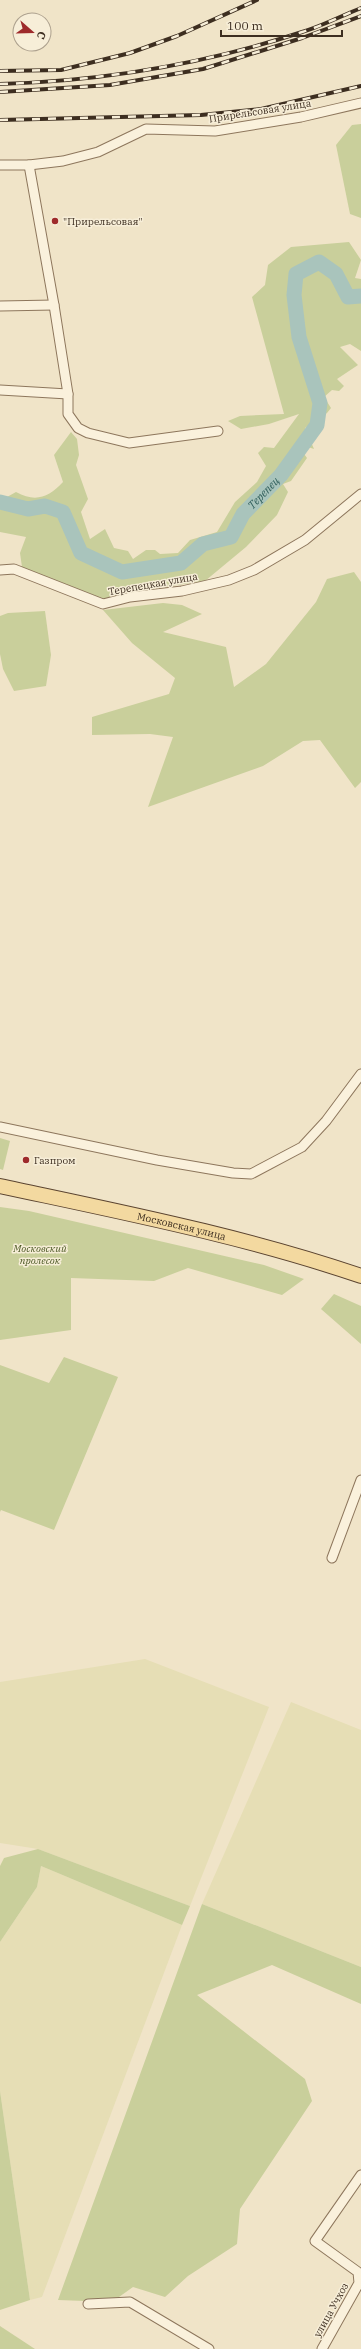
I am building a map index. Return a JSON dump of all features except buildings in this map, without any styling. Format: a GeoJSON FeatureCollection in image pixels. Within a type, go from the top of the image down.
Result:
{"type":"FeatureCollection","features":[{"type":"Feature","properties":{"kind":"main road","name":"Московская улица"},"geometry":{"type":"LineString","coordinates":[[0,1186],[222,1235],[312,1259],[361,1276]]}},
{"type":"Feature","properties":{"kind":"street","name":"Прирельсовая улица"},"geometry":{"type":"LineString","coordinates":[[0,165],[29,165],[63,161],[98,152],[146,129],[216,131],[301,117],[361,103]]}},
{"type":"Feature","properties":{"kind":"street"},"geometry":{"type":"LineString","coordinates":[[29,165],[68,394],[68,414],[78,428],[88,433],[129,443],[218,431]]}},
{"type":"Feature","properties":{"kind":"street"},"geometry":{"type":"LineString","coordinates":[[0,306],[54,305]]}},
{"type":"Feature","properties":{"kind":"street"},"geometry":{"type":"LineString","coordinates":[[0,390],[68,394]]}},
{"type":"Feature","properties":{"kind":"street","name":"Терепецкая улица"},"geometry":{"type":"LineString","coordinates":[[0,570],[14,569],[103,604],[130,597],[182,591],[229,580],[254,570],[305,540],[361,494]]}},
{"type":"Feature","properties":{"kind":"street"},"geometry":{"type":"LineString","coordinates":[[0,1127],[157,1160],[233,1173],[251,1174],[302,1147],[326,1121],[361,1074]]}},
{"type":"Feature","properties":{"kind":"street"},"geometry":{"type":"LineString","coordinates":[[332,1558],[361,1480]]}},
{"type":"Feature","properties":{"kind":"street","name":"улица Учхоз"},"geometry":{"type":"LineString","coordinates":[[322,2349],[359,2283],[358,2272],[315,2241],[361,2175]]}},
{"type":"Feature","properties":{"kind":"street"},"geometry":{"type":"LineString","coordinates":[[88,2304],[130,2302],[209,2349]]}},
{"type":"Feature","properties":{"kind":"shaded area"},"geometry":{"type":"Polygon","coordinates":[[[145,1659],[269,1707],[190,1906],[38,1849],[0,1843],[0,1682],[145,1659]]]}},
{"type":"Feature","properties":{"kind":"shaded area"},"geometry":{"type":"Polygon","coordinates":[[[291,1702],[361,1730],[361,1967],[202,1904],[291,1702]]]}},
{"type":"Feature","properties":{"kind":"shaded area"},"geometry":{"type":"Polygon","coordinates":[[[41,1866],[182,1925],[42,2297],[30,2300],[0,2091],[0,1942],[37,1887],[41,1866]]]}},
{"type":"Feature","properties":{"kind":"green space"},"geometry":{"type":"Polygon","coordinates":[[[361,124],[361,218],[350,214],[336,145],[352,125],[361,124]]]}},
{"type":"Feature","properties":{"kind":"green space"},"geometry":{"type":"Polygon","coordinates":[[[349,242],[361,260],[355,278],[361,279],[361,351],[350,344],[340,347],[358,365],[337,379],[344,386],[339,391],[332,390],[324,397],[331,408],[327,413],[305,428],[314,449],[296,443],[307,458],[291,481],[283,484],[288,492],[277,515],[246,547],[205,581],[128,592],[102,600],[22,567],[20,553],[26,537],[0,532],[0,495],[7,497],[16,492],[36,498],[47,495],[58,487],[63,482],[54,455],[71,432],[77,439],[79,455],[76,465],[88,499],[81,512],[90,539],[105,529],[114,548],[128,551],[133,559],[146,550],[155,550],[160,554],[178,553],[190,540],[217,532],[235,502],[257,482],[266,466],[258,453],[264,447],[274,448],[299,414],[269,424],[241,429],[228,421],[240,416],[284,414],[252,297],[265,285],[268,265],[291,247],[349,242]]]}},
{"type":"Feature","properties":{"kind":"green space"},"geometry":{"type":"Polygon","coordinates":[[[354,572],[361,582],[361,782],[355,788],[320,740],[303,741],[263,766],[148,807],[173,737],[150,734],[92,735],[92,717],[169,694],[175,678],[132,643],[103,610],[163,603],[182,605],[202,614],[163,632],[226,647],[234,687],[266,664],[316,602],[327,579],[354,572]]]}},
{"type":"Feature","properties":{"kind":"green space"},"geometry":{"type":"Polygon","coordinates":[[[45,611],[51,655],[46,686],[14,691],[3,669],[0,654],[0,616],[8,613],[45,611]]]}},
{"type":"Feature","properties":{"kind":"green space"},"geometry":{"type":"Polygon","coordinates":[[[0,1138],[10,1141],[3,1170],[0,1169],[0,1138]]]}},
{"type":"Feature","properties":{"kind":"green space","name":"Московский пролесок"},"geometry":{"type":"Polygon","coordinates":[[[0,1207],[29,1211],[264,1265],[304,1279],[282,1295],[188,1268],[154,1281],[71,1278],[71,1330],[0,1340],[0,1207]]]}},
{"type":"Feature","properties":{"kind":"green space"},"geometry":{"type":"Polygon","coordinates":[[[334,1294],[361,1306],[361,1344],[321,1309],[334,1294]]]}},
{"type":"Feature","properties":{"kind":"green space"},"geometry":{"type":"Polygon","coordinates":[[[64,1357],[118,1377],[54,1530],[1,1510],[0,1512],[0,1365],[49,1383],[64,1357]]]}},
{"type":"Feature","properties":{"kind":"green space"},"geometry":{"type":"Polygon","coordinates":[[[38,1849],[190,1906],[182,1925],[41,1866],[37,1887],[0,1942],[0,1866],[4,1858],[38,1849]]]}},
{"type":"Feature","properties":{"kind":"green space"},"geometry":{"type":"Polygon","coordinates":[[[202,1904],[361,1967],[361,2004],[272,1965],[197,1995],[305,2079],[312,2101],[240,2209],[237,2244],[188,2276],[165,2297],[133,2287],[112,2302],[58,2300],[202,1904]]]}},
{"type":"Feature","properties":{"kind":"green space"},"geometry":{"type":"Polygon","coordinates":[[[0,2091],[30,2300],[0,2310],[0,2091]]]}},
{"type":"Feature","properties":{"kind":"green space"},"geometry":{"type":"Polygon","coordinates":[[[0,2326],[35,2349],[0,2349],[0,2326]]]}},
{"type":"Feature","properties":{"kind":"waterway","name":"Терепец"},"geometry":{"type":"LineString","coordinates":[[0,502],[28,509],[45,506],[63,512],[81,553],[122,572],[181,563],[203,544],[231,537],[243,514],[281,475],[317,425],[320,403],[299,337],[294,295],[296,274],[319,262],[336,274],[348,297],[361,296]]}},
{"type":"Feature","properties":{"kind":"railway"},"geometry":{"type":"LineString","coordinates":[[0,71],[61,70],[130,53],[177,36],[257,0]]}},
{"type":"Feature","properties":{"kind":"railway"},"geometry":{"type":"LineString","coordinates":[[0,84],[114,75],[190,62],[302,32],[361,8]]}},
{"type":"Feature","properties":{"kind":"railway"},"geometry":{"type":"LineString","coordinates":[[0,92],[110,85],[203,69],[302,38],[361,16]]}},
{"type":"Feature","properties":{"kind":"railway"},"geometry":{"type":"LineString","coordinates":[[0,120],[201,115],[261,109],[361,86]]}},
{"type":"Feature","properties":{"kind":"place","name":"\"Прирельсовая\""},"geometry":{"type":"Point","coordinates":[55,221]}},
{"type":"Feature","properties":{"kind":"place","name":"Газпром"},"geometry":{"type":"Point","coordinates":[26,1160]}}]}
